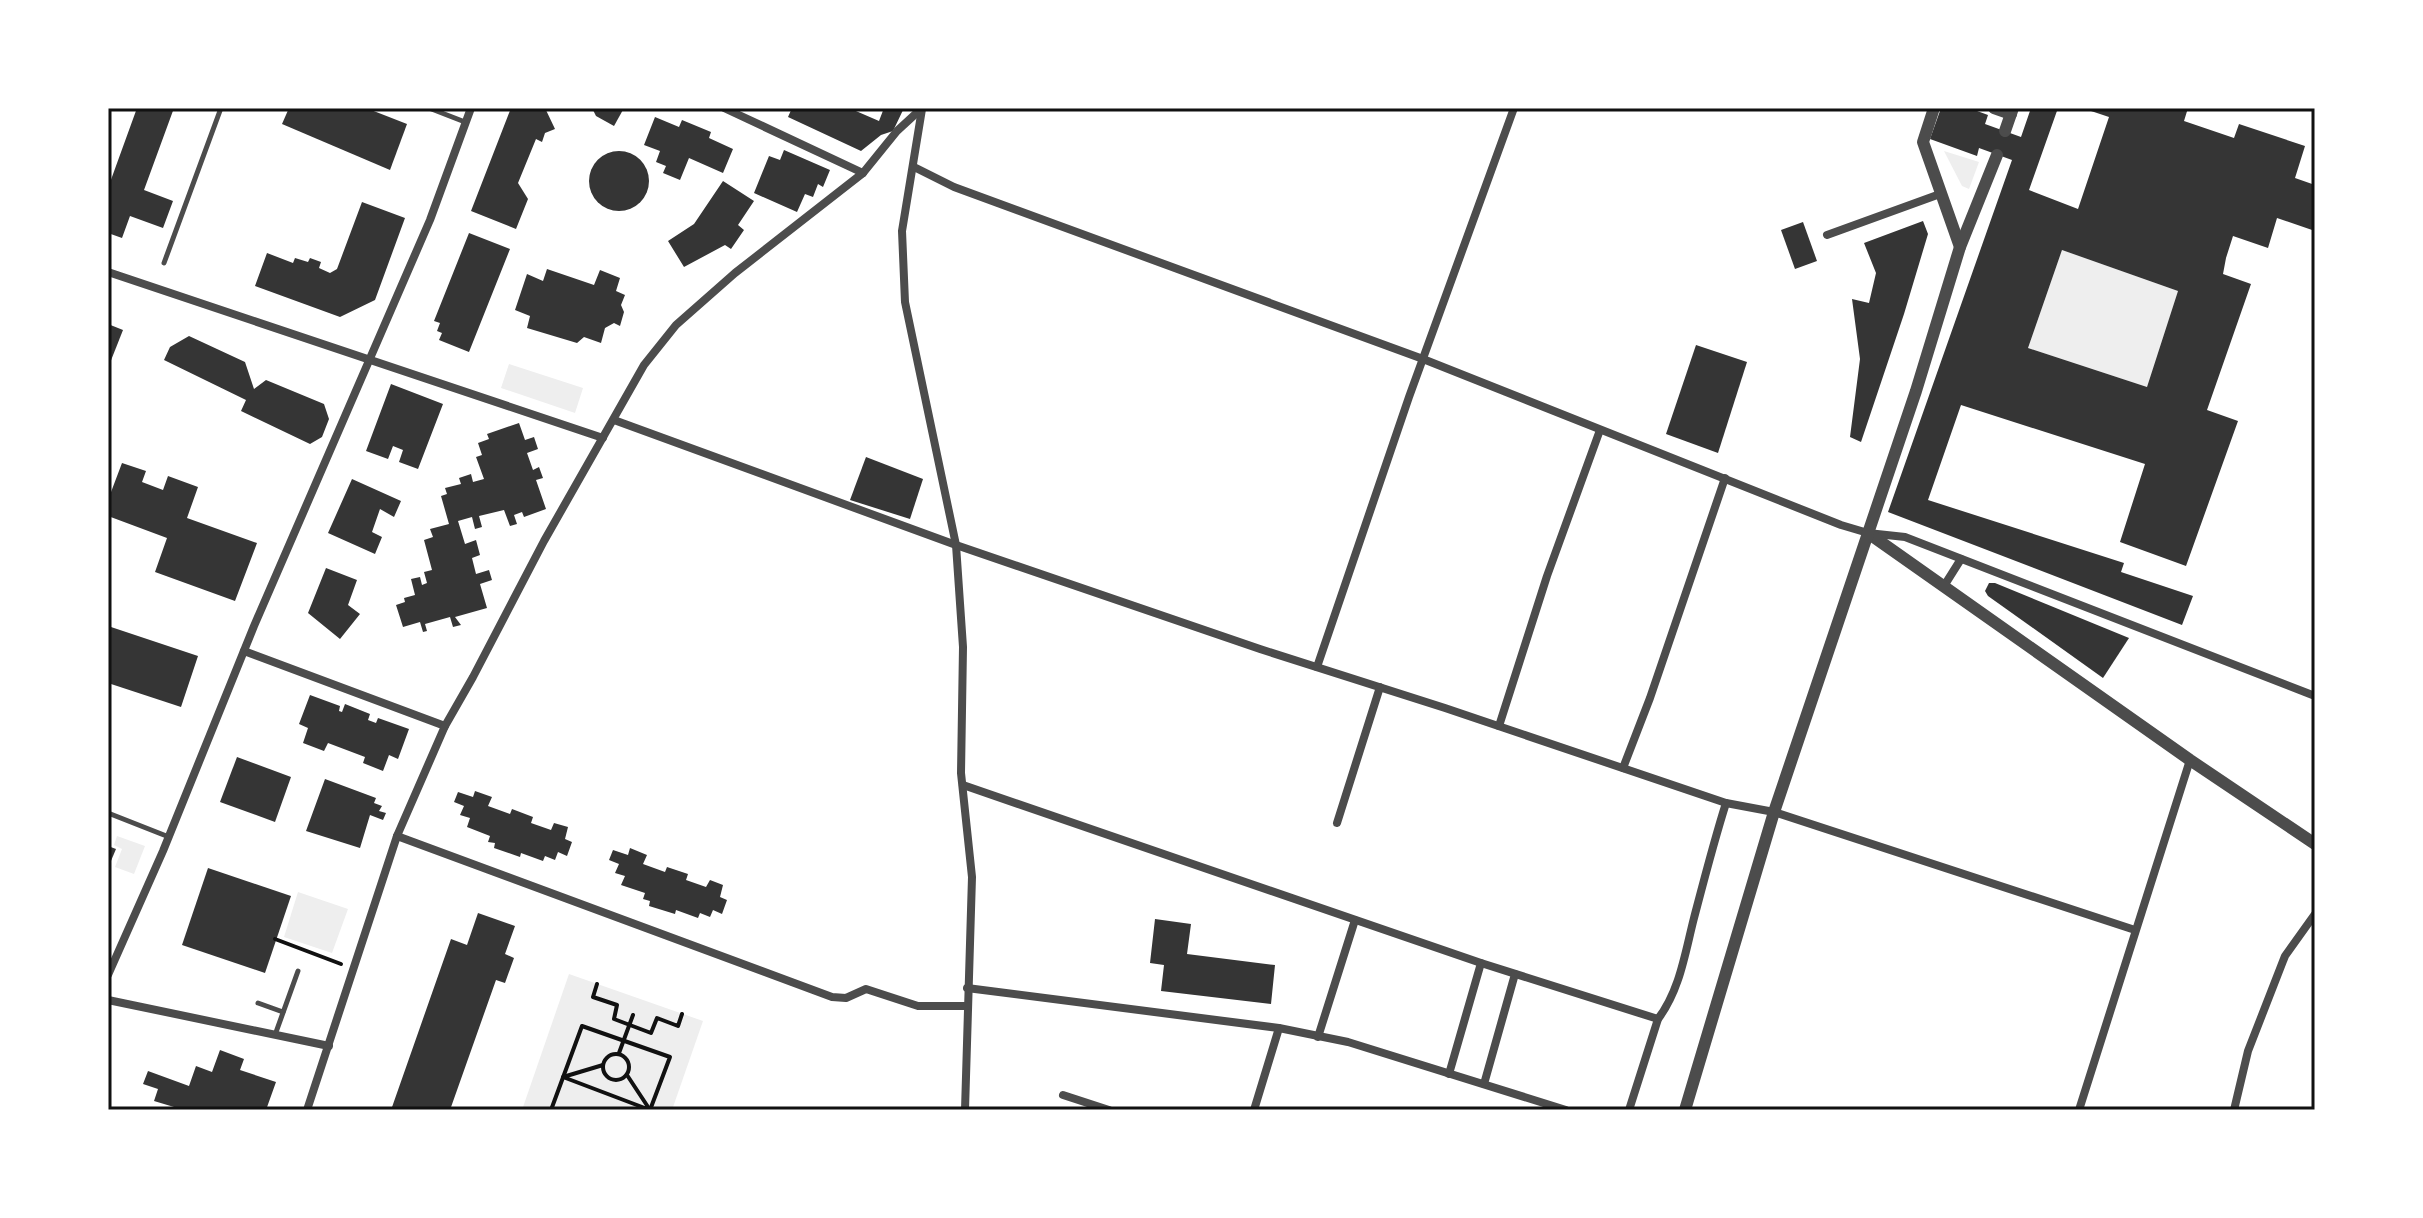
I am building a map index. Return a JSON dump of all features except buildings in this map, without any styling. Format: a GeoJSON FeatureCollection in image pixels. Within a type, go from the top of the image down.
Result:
{"type":"FeatureCollection","features":[{"type":"Feature","properties":{"kind":"street"},"geometry":{"type":"LineString","coordinates":[[108,975],[430,220],[471,108]]}},
{"type":"Feature","properties":{"kind":"street"},"geometry":{"type":"LineString","coordinates":[[724,108],[863,173]]}},
{"type":"Feature","properties":{"kind":"street"},"geometry":{"type":"LineString","coordinates":[[307,1110],[397,836],[445,726],[544,541],[644,365],[676,325],[735,273],[863,173],[897,131],[922,108]]}},
{"type":"Feature","properties":{"kind":"street"},"geometry":{"type":"LineString","coordinates":[[922,108],[902,231],[905,302],[956,545],[963,647],[963,785],[972,877],[965,1110]]}},
{"type":"Feature","properties":{"kind":"street"},"geometry":{"type":"LineString","coordinates":[[1317,667],[1514,108]]}},
{"type":"Feature","properties":{"kind":"street"},"geometry":{"type":"LineString","coordinates":[[1934,108],[1923,142],[1960,247]]}},
{"type":"Feature","properties":{"kind":"street"},"geometry":{"type":"LineString","coordinates":[[1994,108],[2012,111],[2005,131]]}},
{"type":"Feature","properties":{"kind":"street"},"geometry":{"type":"LineString","coordinates":[[1685,1110],[1774,812],[1916,391],[1960,247],[1997,155]]}},
{"type":"Feature","properties":{"kind":"street"},"geometry":{"type":"LineString","coordinates":[[914,167],[954,187],[1423,359],[1841,525],[1868,533],[1905,537],[2315,696]]}},
{"type":"Feature","properties":{"kind":"street"},"geometry":{"type":"LineString","coordinates":[[1827,235],[1940,194]]}},
{"type":"Feature","properties":{"kind":"street"},"geometry":{"type":"LineString","coordinates":[[108,272],[603,438]]}},
{"type":"Feature","properties":{"kind":"street"},"geometry":{"type":"LineString","coordinates":[[614,420],[956,545],[1317,667],[1726,803],[1774,812],[2135,930]]}},
{"type":"Feature","properties":{"kind":"street"},"geometry":{"type":"LineString","coordinates":[[1499,726],[1547,576],[1600,430]]}},
{"type":"Feature","properties":{"kind":"street"},"geometry":{"type":"LineString","coordinates":[[1623,768],[1659,673],[1725,478]]}},
{"type":"Feature","properties":{"kind":"street"},"geometry":{"type":"LineString","coordinates":[[1868,533],[2190,760],[2315,844]]}},
{"type":"Feature","properties":{"kind":"street"},"geometry":{"type":"LineString","coordinates":[[1944,586],[1961,559]]}},
{"type":"Feature","properties":{"kind":"street"},"geometry":{"type":"LineString","coordinates":[[244,651],[445,726]]}},
{"type":"Feature","properties":{"kind":"street"},"geometry":{"type":"LineString","coordinates":[[1337,823],[1380,687]]}},
{"type":"Feature","properties":{"kind":"street"},"geometry":{"type":"LineString","coordinates":[[2079,1110],[2190,760]]}},
{"type":"Feature","properties":{"kind":"street"},"geometry":{"type":"LineString","coordinates":[[963,785],[1481,963],[1658,1019]]}},
{"type":"Feature","properties":{"kind":"street"},"geometry":{"type":"LineString","coordinates":[[1629,1110],[1658,1019],[1680,977],[1726,803]]}},
{"type":"Feature","properties":{"kind":"street"},"geometry":{"type":"LineString","coordinates":[[397,836],[832,997],[846,998],[866,989],[918,1006],[967,1006]]}},
{"type":"Feature","properties":{"kind":"street"},"geometry":{"type":"LineString","coordinates":[[2234,1110],[2248,1051],[2285,956],[2315,914]]}},
{"type":"Feature","properties":{"kind":"street"},"geometry":{"type":"LineString","coordinates":[[1318,1037],[1355,920]]}},
{"type":"Feature","properties":{"kind":"street"},"geometry":{"type":"LineString","coordinates":[[1449,1074],[1481,963]]}},
{"type":"Feature","properties":{"kind":"street"},"geometry":{"type":"LineString","coordinates":[[1484,1084],[1515,974]]}},
{"type":"Feature","properties":{"kind":"street"},"geometry":{"type":"LineString","coordinates":[[967,988],[1279,1028],[1348,1042],[1566,1110]]}},
{"type":"Feature","properties":{"kind":"street"},"geometry":{"type":"LineString","coordinates":[[108,1000],[329,1046]]}},
{"type":"Feature","properties":{"kind":"street"},"geometry":{"type":"LineString","coordinates":[[1254,1110],[1279,1028]]}},
{"type":"Feature","properties":{"kind":"street"},"geometry":{"type":"LineString","coordinates":[[1063,1095],[1109,1110]]}},
{"type":"Feature","properties":{"kind":"lane"},"geometry":{"type":"LineString","coordinates":[[164,263],[221,108]]}},
{"type":"Feature","properties":{"kind":"lane"},"geometry":{"type":"LineString","coordinates":[[429,108],[466,123]]}},
{"type":"Feature","properties":{"kind":"lane"},"geometry":{"type":"LineString","coordinates":[[108,813],[169,837]]}},
{"type":"Feature","properties":{"kind":"lane"},"geometry":{"type":"LineString","coordinates":[[275,1036],[298,971]]}},
{"type":"Feature","properties":{"kind":"lane"},"geometry":{"type":"LineString","coordinates":[[258,1003],[283,1012]]}},
{"type":"Feature","properties":{"kind":"path"},"geometry":{"type":"LineString","coordinates":[[275,939],[355,969]]}},
{"type":"Feature","properties":{"kind":"path"},"geometry":{"type":"LineString","coordinates":[[597,984],[593,997],[617,1005],[614,1019],[651,1033],[657,1018],[678,1026],[682,1014]]}},
{"type":"Feature","properties":{"kind":"path"},"geometry":{"type":"LineString","coordinates":[[627,1075],[619,1080],[611,1079],[603,1065],[607,1057],[619,1053],[633,1015]]}},
{"type":"Feature","properties":{"kind":"path"},"geometry":{"type":"LineString","coordinates":[[551,1110],[582,1026],[670,1057],[650,1110]]}},
{"type":"Feature","properties":{"kind":"path"},"geometry":{"type":"LineString","coordinates":[[619,1053],[629,1062],[627,1075],[650,1110]]}},
{"type":"Feature","properties":{"kind":"path"},"geometry":{"type":"LineString","coordinates":[[563,1077],[603,1065]]}},
{"type":"Feature","properties":{"kind":"path"},"geometry":{"type":"LineString","coordinates":[[563,1077],[650,1110]]}},
{"type":"Feature","properties":{"kind":"shaded area"},"geometry":{"type":"Polygon","coordinates":[[[1944,151],[1979,162],[1969,189],[1962,186],[1944,151]]]}},
{"type":"Feature","properties":{"kind":"shaded area"},"geometry":{"type":"Polygon","coordinates":[[[2062,250],[2178,291],[2147,387],[2028,348],[2062,250]]]}},
{"type":"Feature","properties":{"kind":"shaded area"},"geometry":{"type":"Polygon","coordinates":[[[509,364],[583,388],[575,413],[501,388],[509,364]]]}},
{"type":"Feature","properties":{"kind":"shaded area"},"geometry":{"type":"Polygon","coordinates":[[[117,836],[145,846],[134,874],[115,867],[122,849],[114,845],[117,836]]]}},
{"type":"Feature","properties":{"kind":"shaded area"},"geometry":{"type":"Polygon","coordinates":[[[298,892],[348,909],[332,953],[284,937],[298,892]]]}},
{"type":"Feature","properties":{"kind":"shaded area"},"geometry":{"type":"Polygon","coordinates":[[[569,974],[703,1021],[672,1110],[522,1110],[569,974]]]}}]}
